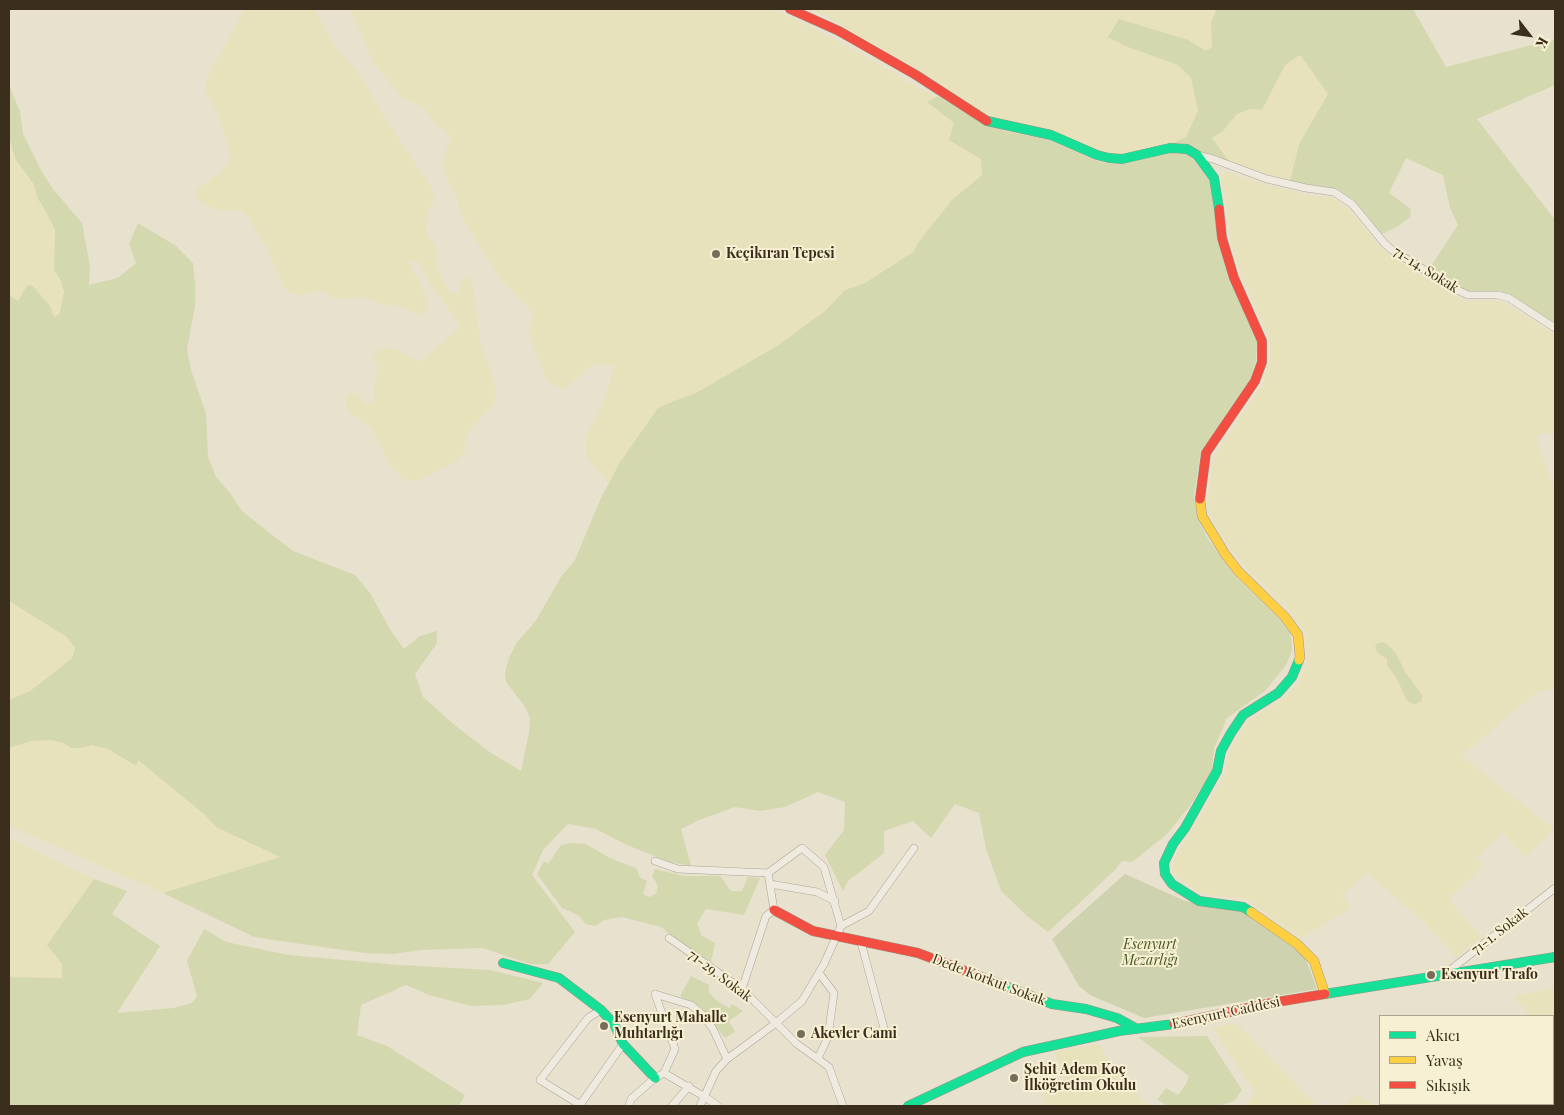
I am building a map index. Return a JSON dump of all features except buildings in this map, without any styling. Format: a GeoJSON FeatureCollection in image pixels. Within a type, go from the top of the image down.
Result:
{"type":"FeatureCollection","features":[{"type":"Feature","properties":{"kind":"street"},"geometry":{"type":"LineString","coordinates":[[790,9],[840,31],[916,75],[988,121],[1050,135],[1097,155],[1109,158],[1122,159],[1170,148],[1187,149],[1197,155],[1214,178],[1222,238],[1234,278],[1262,341],[1262,362],[1255,381],[1206,453],[1200,495],[1202,516],[1217,542],[1238,571],[1285,617],[1298,635],[1300,656],[1292,678],[1278,693],[1243,715],[1231,733],[1221,751],[1217,771],[1170,850],[1164,863],[1165,874],[1172,884],[1199,901],[1242,907],[1297,944],[1314,961],[1326,994]]}},
{"type":"Feature","properties":{"kind":"street","name":"71-14. Sokak"},"geometry":{"type":"LineString","coordinates":[[1197,155],[1267,179],[1334,192],[1352,204],[1392,250],[1454,289],[1468,295],[1498,295],[1509,298],[1555,328]]}},
{"type":"Feature","properties":{"kind":"street"},"geometry":{"type":"LineString","coordinates":[[655,861],[678,868],[768,873],[802,848],[824,867],[841,926],[838,937],[802,1001],[727,1059],[716,1071],[700,1106]]}},
{"type":"Feature","properties":{"kind":"street"},"geometry":{"type":"LineString","coordinates":[[841,926],[869,911],[914,848]]}},
{"type":"Feature","properties":{"kind":"street"},"geometry":{"type":"LineString","coordinates":[[742,989],[766,916],[774,910],[768,873]]}},
{"type":"Feature","properties":{"kind":"street"},"geometry":{"type":"LineString","coordinates":[[770,884],[817,892],[835,901]]}},
{"type":"Feature","properties":{"kind":"street","name":"71-1. Sokak"},"geometry":{"type":"LineString","coordinates":[[1445,974],[1555,888]]}},
{"type":"Feature","properties":{"kind":"street","name":"Dede Korkut Sokak"},"geometry":{"type":"LineString","coordinates":[[774,910],[813,930],[918,953],[1052,1004],[1086,1009],[1117,1018],[1138,1029]]}},
{"type":"Feature","properties":{"kind":"street","name":"71-29. Sokak"},"geometry":{"type":"LineString","coordinates":[[669,938],[742,989],[797,1044],[829,1067],[843,1106]]}},
{"type":"Feature","properties":{"kind":"street"},"geometry":{"type":"LineString","coordinates":[[861,942],[885,1032]]}},
{"type":"Feature","properties":{"kind":"street","name":"Esenyurt Caddesi"},"geometry":{"type":"LineString","coordinates":[[908,1106],[1022,1052],[1119,1031],[1167,1026],[1272,1003],[1555,957]]}},
{"type":"Feature","properties":{"kind":"street"},"geometry":{"type":"LineString","coordinates":[[503,963],[559,978],[601,1010],[614,1024],[623,1044],[655,1078]]}},
{"type":"Feature","properties":{"kind":"street"},"geometry":{"type":"LineString","coordinates":[[818,1058],[828,1037],[834,993],[819,973]]}},
{"type":"Feature","properties":{"kind":"street"},"geometry":{"type":"LineString","coordinates":[[629,1106],[630,1099],[664,1073],[675,1049],[654,994],[691,1005],[703,1015],[713,1029],[727,1059]]}},
{"type":"Feature","properties":{"kind":"street"},"geometry":{"type":"LineString","coordinates":[[601,1010],[588,1018],[540,1080],[581,1106],[623,1044]]}},
{"type":"Feature","properties":{"kind":"street"},"geometry":{"type":"LineString","coordinates":[[664,1073],[689,1086],[718,1106]]}},
{"type":"Feature","properties":{"kind":"street"},"geometry":{"type":"LineString","coordinates":[[672,1106],[689,1086]]}},
{"type":"Feature","properties":{"kind":"shaded area"},"geometry":{"type":"Polygon","coordinates":[[[245,9],[315,9],[332,42],[361,76],[380,110],[432,189],[434,201],[429,210],[426,232],[437,250],[436,262],[444,282],[450,292],[460,294],[460,282],[469,276],[473,286],[480,340],[494,381],[496,393],[494,404],[470,430],[465,440],[465,452],[458,460],[419,481],[407,481],[390,466],[371,428],[347,410],[345,400],[348,393],[357,394],[366,405],[375,399],[374,389],[378,368],[373,358],[379,349],[390,348],[400,351],[419,362],[461,327],[428,281],[418,262],[408,259],[427,298],[427,310],[417,315],[397,305],[385,305],[365,297],[333,298],[326,293],[316,290],[305,295],[294,295],[285,289],[267,249],[243,211],[220,210],[208,206],[199,201],[195,191],[222,171],[229,163],[227,141],[216,110],[205,90],[211,70],[245,9]]]}},
{"type":"Feature","properties":{"kind":"shaded area"},"geometry":{"type":"Polygon","coordinates":[[[350,9],[772,9],[827,35],[935,97],[927,102],[954,123],[949,140],[981,159],[983,175],[952,200],[920,240],[913,252],[865,283],[845,290],[825,311],[777,346],[696,393],[658,408],[620,462],[609,482],[587,458],[585,438],[604,402],[614,366],[595,363],[563,390],[546,379],[528,332],[534,314],[500,279],[461,216],[456,196],[443,170],[444,157],[451,136],[437,125],[423,108],[403,98],[374,64],[350,9]]]}},
{"type":"Feature","properties":{"kind":"shaded area"},"geometry":{"type":"Polygon","coordinates":[[[810,9],[1216,9],[1211,22],[1212,47],[1206,51],[1125,46],[1178,65],[1191,78],[1198,111],[1186,137],[1169,145],[1121,155],[1098,152],[1074,140],[1051,132],[989,118],[931,78],[829,18],[810,9]]]}},
{"type":"Feature","properties":{"kind":"shaded area"},"geometry":{"type":"Polygon","coordinates":[[[1300,55],[1328,94],[1299,143],[1290,181],[1229,161],[1212,138],[1223,131],[1237,114],[1251,109],[1262,110],[1285,65],[1300,55]]]}},
{"type":"Feature","properties":{"kind":"shaded area"},"geometry":{"type":"Polygon","coordinates":[[[9,137],[16,160],[33,183],[38,199],[55,230],[54,270],[61,281],[64,292],[60,313],[55,317],[51,307],[32,285],[18,301],[9,295],[9,137]]]}},
{"type":"Feature","properties":{"kind":"shaded area"},"geometry":{"type":"Polygon","coordinates":[[[1227,172],[1265,185],[1332,198],[1348,208],[1389,255],[1452,295],[1466,301],[1497,301],[1506,304],[1555,335],[1555,434],[1540,434],[1536,439],[1555,490],[1555,688],[1538,692],[1462,756],[1554,829],[1525,857],[1503,833],[1477,857],[1483,866],[1448,899],[1482,937],[1456,957],[1425,924],[1368,873],[1341,896],[1352,907],[1302,938],[1245,899],[1202,894],[1177,878],[1173,872],[1172,865],[1180,848],[1225,774],[1229,754],[1237,737],[1248,721],[1283,699],[1299,682],[1308,657],[1305,633],[1291,612],[1244,566],[1220,533],[1209,513],[1208,495],[1214,456],[1262,385],[1269,363],[1270,339],[1241,275],[1230,237],[1221,175],[1227,172]],[[1395,652],[1383,655],[1387,659],[1387,665],[1397,679],[1406,699],[1420,690],[1406,673],[1395,652]]]}},
{"type":"Feature","properties":{"kind":"shaded area"},"geometry":{"type":"Polygon","coordinates":[[[9,601],[67,637],[75,648],[72,658],[56,671],[30,691],[9,700],[9,601]]]}},
{"type":"Feature","properties":{"kind":"shaded area"},"geometry":{"type":"Polygon","coordinates":[[[51,740],[72,748],[92,745],[110,750],[135,766],[138,760],[204,814],[216,827],[281,857],[163,893],[9,826],[9,748],[32,741],[51,740]]]}},
{"type":"Feature","properties":{"kind":"shaded area"},"geometry":{"type":"Polygon","coordinates":[[[9,838],[94,879],[47,944],[62,964],[63,978],[9,977],[9,838]]]}},
{"type":"Feature","properties":{"kind":"shaded area"},"geometry":{"type":"Polygon","coordinates":[[[1555,988],[1555,1041],[1554,1015],[1530,1015],[1512,996],[1555,988]]]}},
{"type":"Feature","properties":{"kind":"shaded area"},"geometry":{"type":"Polygon","coordinates":[[[1236,1023],[1317,1106],[1245,1106],[1255,1093],[1212,1027],[1236,1023]]]}},
{"type":"Feature","properties":{"kind":"shaded area"},"geometry":{"type":"Polygon","coordinates":[[[1098,1044],[1129,1089],[1151,1106],[1045,1106],[1042,1095],[1065,1079],[1054,1052],[1098,1044]]]}},
{"type":"Feature","properties":{"kind":"shaded area"},"geometry":{"type":"Polygon","coordinates":[[[1555,1065],[1555,1106],[1526,1105],[1554,1105],[1555,1065]]]}},
{"type":"Feature","properties":{"kind":"shaded area"},"geometry":{"type":"Polygon","coordinates":[[[1356,1094],[1375,1106],[1344,1106],[1356,1094]]]}},
{"type":"Feature","properties":{"kind":"green space"},"geometry":{"type":"Polygon","coordinates":[[[1216,9],[1413,9],[1446,67],[1555,39],[1555,85],[1477,119],[1555,220],[1555,323],[1510,295],[1499,291],[1468,291],[1456,286],[1429,269],[1458,225],[1450,208],[1443,175],[1406,158],[1389,193],[1411,209],[1410,217],[1400,225],[1382,234],[1355,201],[1336,189],[1290,181],[1299,144],[1328,94],[1300,55],[1285,65],[1262,110],[1251,109],[1237,114],[1223,131],[1212,138],[1229,161],[1214,155],[1169,145],[1186,137],[1198,111],[1191,78],[1178,65],[1125,46],[1108,37],[1119,19],[1188,40],[1206,51],[1212,47],[1211,22],[1216,9]]]}},
{"type":"Feature","properties":{"kind":"green space"},"geometry":{"type":"Polygon","coordinates":[[[9,85],[20,112],[23,134],[42,172],[53,189],[82,223],[90,267],[89,285],[118,278],[136,263],[129,244],[138,223],[176,246],[193,263],[195,306],[187,349],[191,370],[206,414],[208,457],[216,477],[242,511],[293,551],[355,575],[370,593],[391,631],[404,649],[420,636],[437,631],[437,643],[415,674],[423,697],[457,727],[491,753],[521,771],[530,718],[525,707],[506,682],[505,673],[509,658],[517,642],[535,622],[561,577],[575,560],[600,500],[620,462],[658,408],[696,393],[777,346],[825,311],[845,290],[865,283],[913,252],[920,240],[952,200],[982,175],[981,159],[949,140],[954,123],[927,102],[938,96],[986,126],[1049,140],[1108,164],[1122,164],[1170,153],[1185,154],[1193,159],[1209,180],[1217,239],[1229,280],[1257,342],[1256,361],[1250,379],[1201,451],[1194,495],[1197,517],[1208,539],[1234,575],[1281,621],[1290,633],[1291,654],[1286,665],[1265,691],[1227,718],[1214,749],[1211,775],[1189,807],[1166,835],[1132,862],[1122,861],[1115,870],[1048,932],[1027,916],[1001,891],[986,849],[979,813],[955,804],[931,838],[913,821],[884,831],[884,853],[848,881],[843,891],[825,855],[844,830],[845,802],[818,792],[785,807],[760,811],[735,807],[699,820],[681,829],[691,866],[670,862],[627,845],[596,829],[568,824],[543,850],[532,875],[575,932],[548,964],[530,964],[483,948],[420,950],[394,954],[364,953],[254,937],[163,893],[280,857],[216,827],[204,814],[138,760],[136,766],[110,750],[92,745],[72,748],[51,740],[32,741],[9,748],[9,700],[30,691],[56,671],[72,658],[75,648],[67,637],[9,601],[9,295],[18,301],[27,286],[32,285],[51,307],[55,317],[60,313],[64,292],[61,281],[54,270],[55,230],[38,199],[33,183],[16,160],[9,137],[9,85]]]}},
{"type":"Feature","properties":{"kind":"green space"},"geometry":{"type":"Polygon","coordinates":[[[1382,642],[1395,652],[1406,673],[1423,696],[1421,701],[1416,704],[1410,703],[1406,699],[1397,679],[1387,665],[1387,659],[1378,653],[1375,648],[1377,643],[1382,642]]]}},
{"type":"Feature","properties":{"kind":"green space"},"geometry":{"type":"Polygon","coordinates":[[[571,843],[586,844],[610,858],[636,868],[640,878],[647,881],[643,894],[649,897],[656,894],[658,886],[652,876],[655,869],[684,876],[720,876],[731,891],[742,891],[748,877],[760,878],[744,915],[706,909],[697,924],[702,936],[715,943],[711,962],[661,927],[622,917],[604,920],[596,926],[586,924],[578,915],[562,908],[537,874],[544,861],[548,864],[561,845],[571,843]]]}},
{"type":"Feature","properties":{"kind":"green space","name":"Esenyurt Mezarlığı"},"geometry":{"type":"Polygon","coordinates":[[[1125,874],[1185,901],[1246,911],[1305,957],[1317,989],[1144,1018],[1090,995],[1079,986],[1052,939],[1125,874]]]}},
{"type":"Feature","properties":{"kind":"green space"},"geometry":{"type":"Polygon","coordinates":[[[94,879],[127,891],[112,914],[160,946],[117,1013],[174,1008],[192,1003],[197,996],[187,961],[204,929],[226,942],[288,955],[399,965],[490,970],[543,983],[530,999],[503,1005],[471,1006],[429,995],[406,985],[361,1005],[357,1035],[387,1046],[465,1095],[459,1106],[9,1106],[9,977],[62,978],[62,964],[47,945],[94,879]]]}},
{"type":"Feature","properties":{"kind":"green space"},"geometry":{"type":"Polygon","coordinates":[[[691,976],[709,985],[709,992],[717,1001],[729,1008],[732,1004],[743,1011],[729,1021],[735,1032],[725,1038],[708,1017],[680,996],[691,976]]]}},
{"type":"Feature","properties":{"kind":"green space"},"geometry":{"type":"Polygon","coordinates":[[[1207,1036],[1242,1090],[1234,1101],[1218,1106],[1168,1106],[1157,1100],[1166,1088],[1178,1095],[1189,1076],[1138,1037],[1207,1036]]]}},
{"type":"Feature","properties":{"kind":"traffic: fast"},"geometry":{"type":"LineString","coordinates":[[987,121],[1051,135],[1097,155],[1109,158],[1122,159],[1170,148],[1187,149],[1197,155],[1214,178],[1219,209]]}},
{"type":"Feature","properties":{"kind":"traffic: fast"},"geometry":{"type":"LineString","coordinates":[[1251,912],[1243,907],[1199,901],[1172,884],[1165,874],[1164,863],[1173,844],[1185,828],[1217,771],[1221,751],[1231,733],[1243,715],[1278,693],[1292,677],[1299,660]]}},
{"type":"Feature","properties":{"kind":"traffic: fast"},"geometry":{"type":"LineString","coordinates":[[1325,994],[1555,957]]}},
{"type":"Feature","properties":{"kind":"traffic: fast"},"geometry":{"type":"LineString","coordinates":[[503,963],[559,978],[601,1010],[614,1024],[623,1044],[655,1078]]}},
{"type":"Feature","properties":{"kind":"traffic: fast"},"geometry":{"type":"LineString","coordinates":[[997,983],[1052,1004],[1086,1009],[1117,1018],[1137,1029]]}},
{"type":"Feature","properties":{"kind":"traffic: fast"},"geometry":{"type":"LineString","coordinates":[[908,1106],[1023,1052],[1119,1031],[1174,1024]]}},
{"type":"Feature","properties":{"kind":"traffic: slow"},"geometry":{"type":"LineString","coordinates":[[1200,499],[1202,516],[1225,554],[1238,571],[1285,617],[1298,635],[1299,660]]}},
{"type":"Feature","properties":{"kind":"traffic: slow"},"geometry":{"type":"LineString","coordinates":[[1251,912],[1297,944],[1314,961],[1325,994]]}},
{"type":"Feature","properties":{"kind":"traffic: jam"},"geometry":{"type":"LineString","coordinates":[[790,9],[839,31],[916,75],[987,121]]}},
{"type":"Feature","properties":{"kind":"traffic: jam"},"geometry":{"type":"LineString","coordinates":[[1200,499],[1206,453],[1255,381],[1262,362],[1262,341],[1234,278],[1222,238],[1219,209]]}},
{"type":"Feature","properties":{"kind":"traffic: jam"},"geometry":{"type":"LineString","coordinates":[[774,910],[813,931],[918,953],[997,983]]}},
{"type":"Feature","properties":{"kind":"traffic: jam"},"geometry":{"type":"LineString","coordinates":[[1174,1024],[1271,1003],[1325,994]]}},
{"type":"Feature","properties":{"kind":"place","name":"Keçikıran Tepesi"},"geometry":{"type":"Point","coordinates":[716,254]}},
{"type":"Feature","properties":{"kind":"place","name":"Esenyurt Trafo"},"geometry":{"type":"Point","coordinates":[1431,975]}},
{"type":"Feature","properties":{"kind":"place","name":"Esenyurt Mahalle Muhtarlığı"},"geometry":{"type":"Point","coordinates":[604,1026]}},
{"type":"Feature","properties":{"kind":"place","name":"Akevler Cami"},"geometry":{"type":"Point","coordinates":[801,1034]}},
{"type":"Feature","properties":{"kind":"place","name":"Şehit Adem Koç İlköğretim Okulu"},"geometry":{"type":"Point","coordinates":[1014,1078]}}]}
